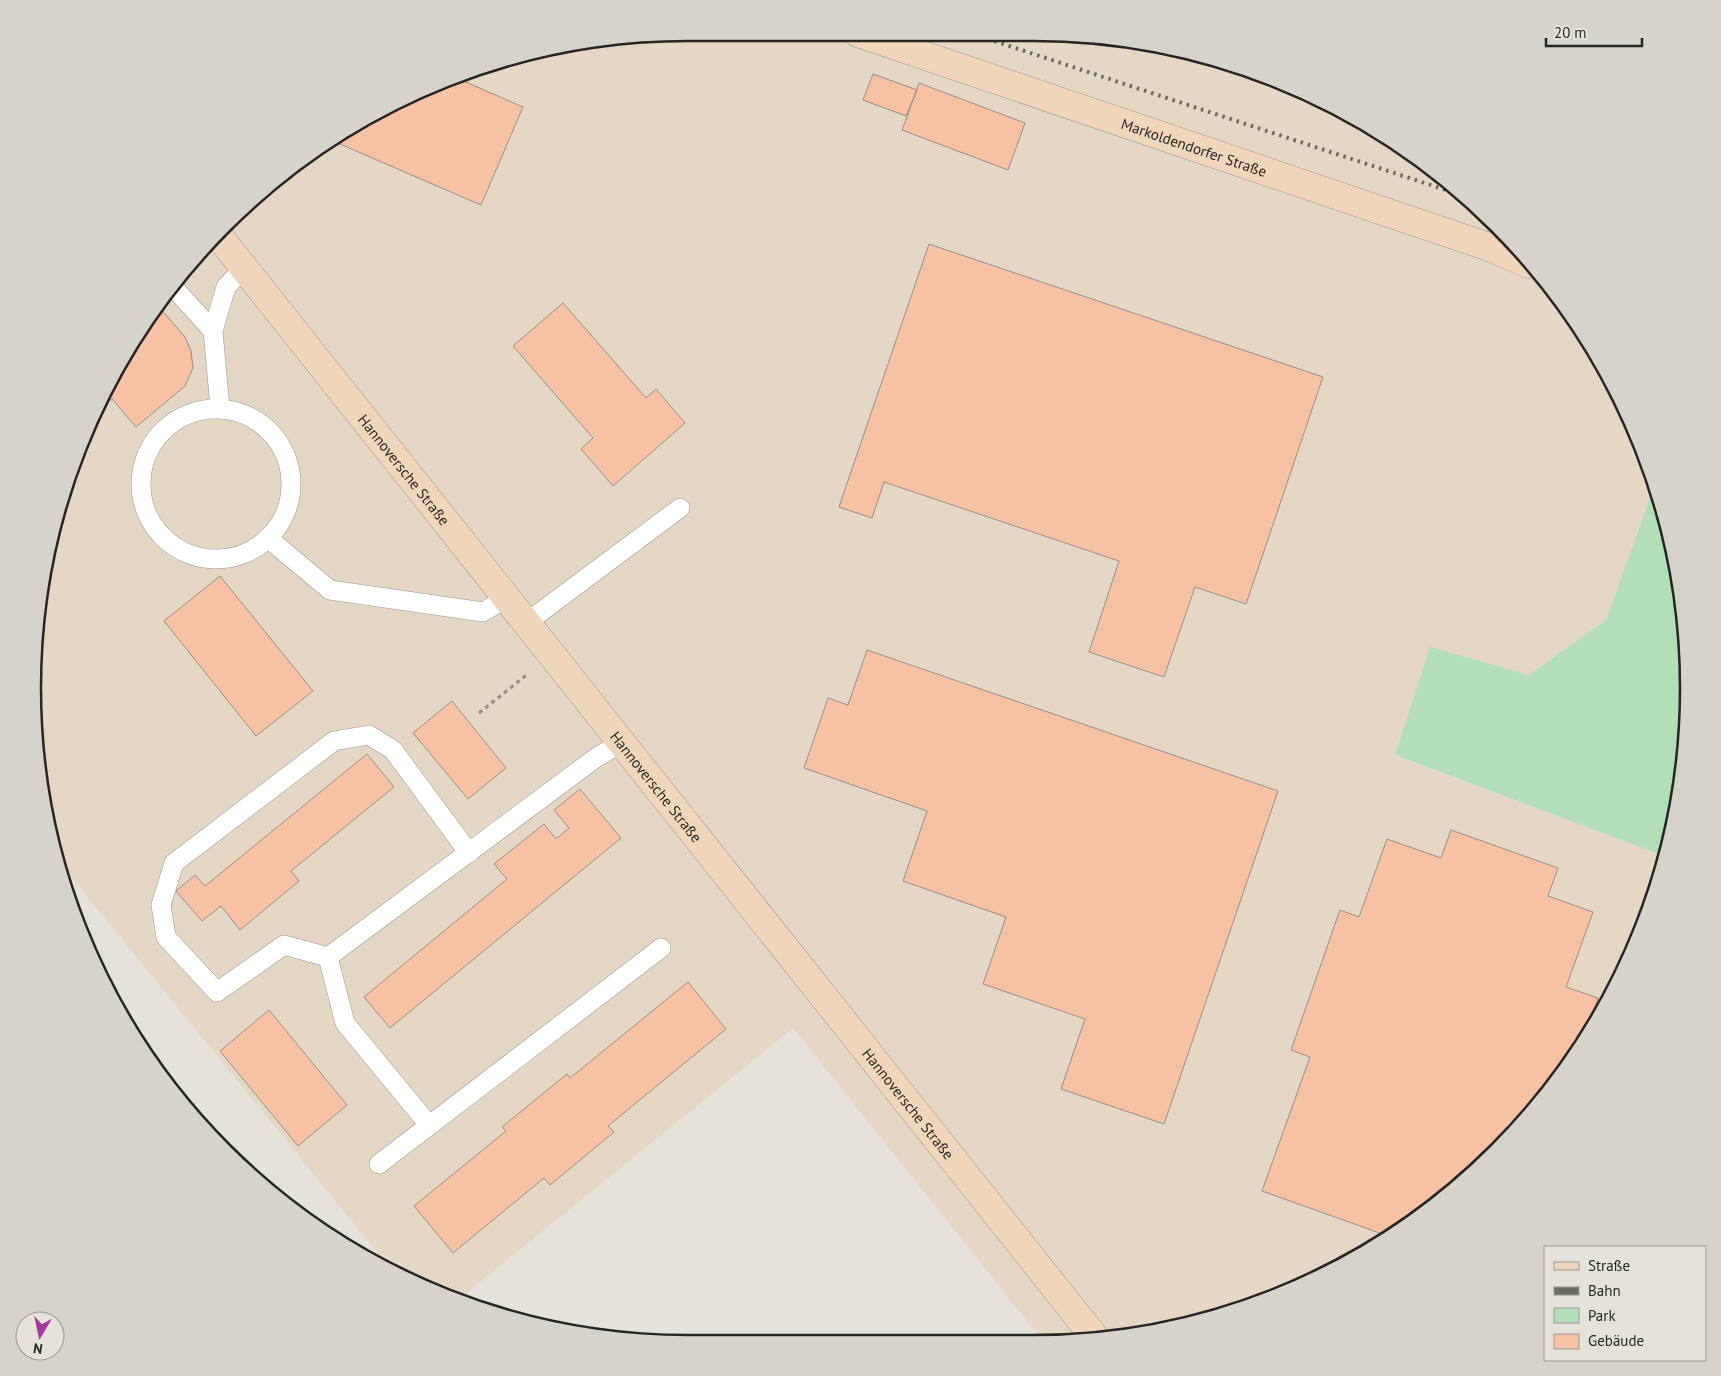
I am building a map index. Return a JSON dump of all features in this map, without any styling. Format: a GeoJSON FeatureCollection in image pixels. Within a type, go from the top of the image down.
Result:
{"type":"FeatureCollection","features":[{"type":"Feature","properties":{"kind":"main road","name":"Markoldendorfer Straße"},"geometry":{"type":"LineString","coordinates":[[882,41],[1489,247],[1516,258]]}},
{"type":"Feature","properties":{"kind":"main road","name":"Hannoversche Straße"},"geometry":{"type":"LineString","coordinates":[[222,240],[1090,1332]]}},
{"type":"Feature","properties":{"kind":"lane"},"geometry":{"type":"LineString","coordinates":[[220,408],[213,332],[226,288],[244,268]]}},
{"type":"Feature","properties":{"kind":"lane"},"geometry":{"type":"LineString","coordinates":[[177,291],[213,332]]}},
{"type":"Feature","properties":{"kind":"lane"},"geometry":{"type":"LineString","coordinates":[[220,408],[244,414],[266,427],[282,446],[291,470],[291,495],[284,519],[268,539],[248,553],[224,560],[199,558],[176,548],[157,532],[145,510],[140,486],[144,462],[155,439],[172,422],[195,411],[220,408]]}},
{"type":"Feature","properties":{"kind":"lane"},"geometry":{"type":"LineString","coordinates":[[526,623],[680,508]]}},
{"type":"Feature","properties":{"kind":"lane"},"geometry":{"type":"LineString","coordinates":[[268,539],[330,590],[483,612],[506,598]]}},
{"type":"Feature","properties":{"kind":"lane"},"geometry":{"type":"LineString","coordinates":[[328,957],[284,945],[217,992],[166,937],[161,905],[174,863],[334,741],[369,734],[393,750],[468,852]]}},
{"type":"Feature","properties":{"kind":"lane"},"geometry":{"type":"LineString","coordinates":[[328,957],[597,757],[621,743]]}},
{"type":"Feature","properties":{"kind":"lane"},"geometry":{"type":"LineString","coordinates":[[379,1164],[662,948]]}},
{"type":"Feature","properties":{"kind":"lane"},"geometry":{"type":"LineString","coordinates":[[328,957],[345,1023],[429,1125]]}},
{"type":"Feature","properties":{"kind":"path"},"geometry":{"type":"LineString","coordinates":[[479,712],[531,671]]}},
{"type":"Feature","properties":{"kind":"shaded area"},"geometry":{"type":"Polygon","coordinates":[[[688,41],[1033,41],[1075,43],[1117,47],[1200,63],[1281,90],[1319,108],[1392,150],[1427,175],[1490,231],[1519,262],[1546,294],[1571,329],[1593,365],[1631,440],[1650,497],[1606,620],[1529,675],[1430,648],[1395,756],[1658,854],[1631,936],[1593,1011],[1571,1047],[1546,1082],[1519,1114],[1459,1174],[1427,1201],[1392,1226],[1319,1268],[1281,1286],[1200,1313],[1159,1322],[1117,1329],[1038,1335],[793,1028],[464,1295],[440,1286],[381,1257],[69,874],[54,814],[47,772],[41,688],[47,604],[63,521],[90,440],[128,365],[150,329],[175,294],[231,231],[262,202],[294,175],[329,150],[402,108],[440,90],[480,76],[521,63],[562,54],[604,47],[688,41]]]}},
{"type":"Feature","properties":{"kind":"green space"},"geometry":{"type":"Polygon","coordinates":[[[1650,497],[1658,521],[1674,604],[1680,688],[1674,772],[1658,854],[1395,755],[1430,647],[1529,675],[1606,620],[1650,497]]]}},
{"type":"Feature","properties":{"kind":"building"},"geometry":{"type":"Polygon","coordinates":[[[873,74],[917,90],[906,116],[863,100],[873,74]]]}},
{"type":"Feature","properties":{"kind":"building"},"geometry":{"type":"Polygon","coordinates":[[[465,81],[523,107],[481,205],[339,144],[402,108],[440,90],[465,81]]]}},
{"type":"Feature","properties":{"kind":"building"},"geometry":{"type":"Polygon","coordinates":[[[919,83],[1025,123],[1008,170],[902,130],[919,83]]]}},
{"type":"Feature","properties":{"kind":"building"},"geometry":{"type":"Polygon","coordinates":[[[929,244],[1323,377],[1246,604],[1195,587],[1164,677],[1089,652],[1119,561],[884,482],[872,518],[839,507],[929,244]]]}},
{"type":"Feature","properties":{"kind":"building"},"geometry":{"type":"Polygon","coordinates":[[[563,303],[646,398],[656,389],[685,423],[613,486],[581,449],[593,438],[513,346],[563,303]]]}},
{"type":"Feature","properties":{"kind":"building"},"geometry":{"type":"Polygon","coordinates":[[[163,311],[185,337],[191,351],[193,368],[185,386],[136,427],[112,399],[108,402],[128,365],[163,311]]]}},
{"type":"Feature","properties":{"kind":"building"},"geometry":{"type":"Polygon","coordinates":[[[220,576],[313,691],[256,736],[164,621],[220,576]]]}},
{"type":"Feature","properties":{"kind":"building"},"geometry":{"type":"Polygon","coordinates":[[[867,650],[1278,791],[1164,1124],[1061,1089],[1085,1019],[983,984],[1006,917],[903,881],[927,811],[804,768],[828,698],[848,705],[867,650]]]}},
{"type":"Feature","properties":{"kind":"building"},"geometry":{"type":"Polygon","coordinates":[[[452,701],[506,768],[468,799],[413,733],[452,701]]]}},
{"type":"Feature","properties":{"kind":"building"},"geometry":{"type":"Polygon","coordinates":[[[367,754],[394,787],[291,871],[299,881],[240,930],[221,906],[202,921],[176,891],[195,875],[205,886],[367,754]]]}},
{"type":"Feature","properties":{"kind":"building"},"geometry":{"type":"Polygon","coordinates":[[[580,789],[621,838],[390,1028],[364,997],[507,879],[494,864],[544,824],[556,839],[569,828],[554,810],[580,789]]]}},
{"type":"Feature","properties":{"kind":"building"},"geometry":{"type":"Polygon","coordinates":[[[1451,830],[1558,868],[1548,896],[1593,912],[1566,987],[1598,998],[1593,1011],[1571,1047],[1546,1082],[1519,1114],[1459,1174],[1427,1201],[1380,1233],[1262,1191],[1310,1057],[1291,1050],[1340,910],[1359,917],[1387,839],[1441,858],[1451,830]]]}},
{"type":"Feature","properties":{"kind":"building"},"geometry":{"type":"Polygon","coordinates":[[[688,982],[726,1029],[608,1126],[614,1132],[550,1185],[544,1178],[453,1253],[414,1206],[506,1131],[502,1127],[567,1074],[570,1078],[688,982]]]}},
{"type":"Feature","properties":{"kind":"building"},"geometry":{"type":"Polygon","coordinates":[[[269,1010],[347,1105],[298,1146],[220,1051],[269,1010]]]}},
{"type":"Feature","properties":{"kind":"railway"},"geometry":{"type":"LineString","coordinates":[[994,41],[1444,189]]}}]}
